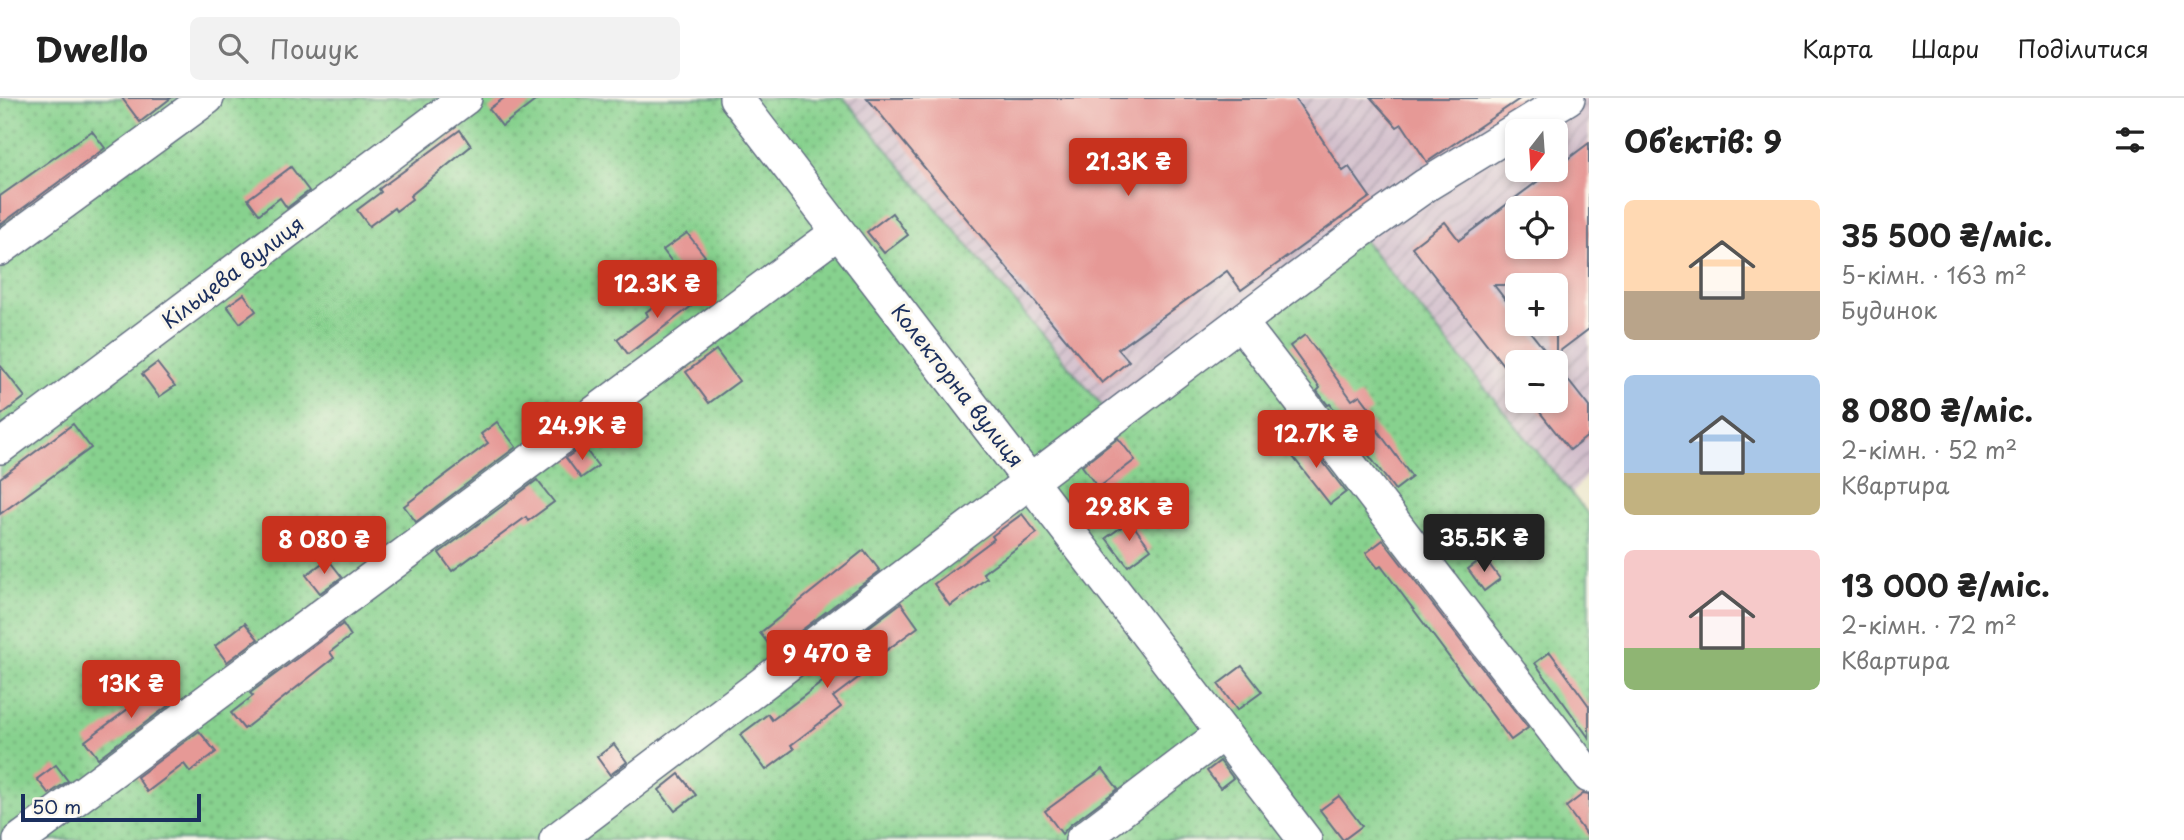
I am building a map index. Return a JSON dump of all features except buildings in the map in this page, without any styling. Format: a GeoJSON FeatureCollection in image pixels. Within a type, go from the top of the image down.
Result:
{"type":"FeatureCollection","features":[{"type":"Feature","properties":{"kind":"street"},"geometry":{"type":"LineString","coordinates":[[0,250],[207,98]]}},
{"type":"Feature","properties":{"kind":"street","name":"Кільцева вулиця"},"geometry":{"type":"LineString","coordinates":[[0,447],[465,98]]}},
{"type":"Feature","properties":{"kind":"street","name":"Колекторна вулиця"},"geometry":{"type":"LineString","coordinates":[[736,98],[1305,840]]}},
{"type":"Feature","properties":{"kind":"street"},"geometry":{"type":"LineString","coordinates":[[556,840],[1426,185],[1568,98]]}},
{"type":"Feature","properties":{"kind":"street"},"geometry":{"type":"LineString","coordinates":[[20,840],[838,232]]}},
{"type":"Feature","properties":{"kind":"street"},"geometry":{"type":"LineString","coordinates":[[1241,322],[1589,776]]}},
{"type":"Feature","properties":{"kind":"street"},"geometry":{"type":"LineString","coordinates":[[1082,840],[1223,733]]}},
{"type":"Feature","properties":{"kind":"shaded area"},"geometry":{"type":"Polygon","coordinates":[[[844,98],[1589,98],[1589,472],[1571,495],[1358,234],[1111,418],[844,98]]]}},
{"type":"Feature","properties":{"kind":"green space"},"geometry":{"type":"Polygon","coordinates":[[[0,98],[844,98],[1112,418],[1358,233],[1589,515],[1589,840],[0,840],[0,98]]]}}]}
